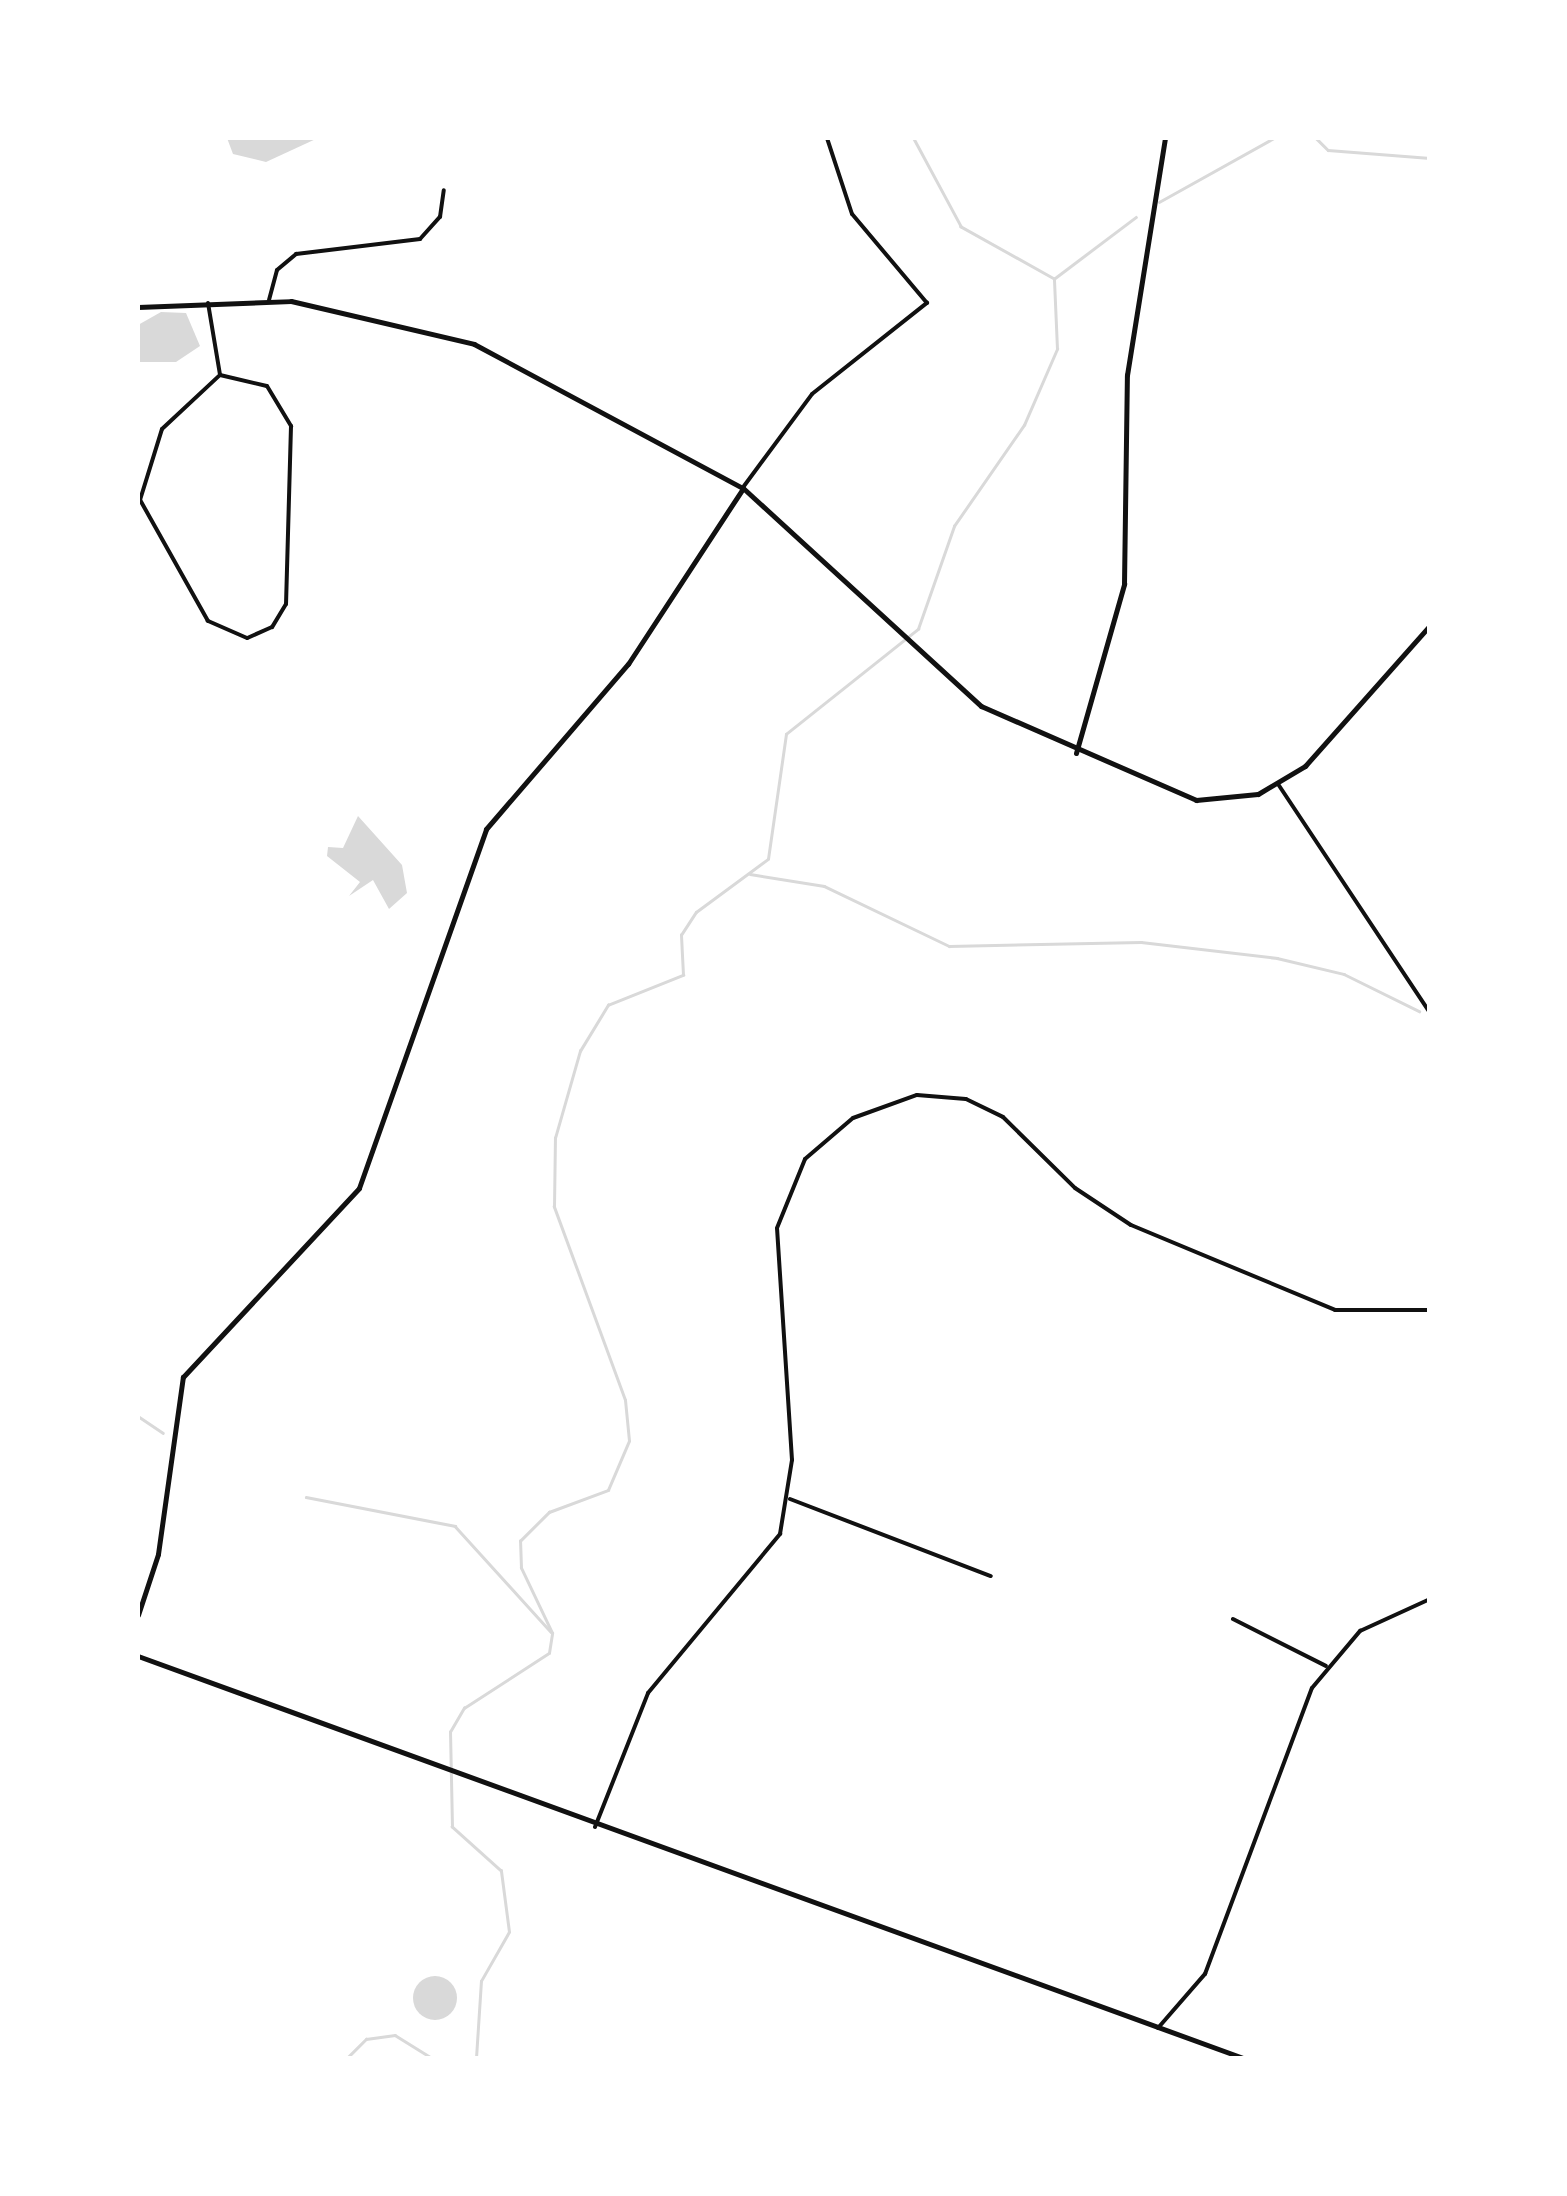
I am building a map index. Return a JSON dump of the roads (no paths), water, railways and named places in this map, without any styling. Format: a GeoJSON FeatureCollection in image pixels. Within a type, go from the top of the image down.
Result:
{"type":"FeatureCollection","features":[{"type":"Feature","properties":{"kind":"street"},"geometry":{"type":"LineString","coordinates":[[138,1615],[158,1554],[183,1378],[359,1188],[486,829],[628,664],[743,488],[812,394],[927,303],[852,214],[827,138]]}},
{"type":"Feature","properties":{"kind":"street"},"geometry":{"type":"LineString","coordinates":[[1076,753],[1124,584],[1127,375],[1166,138]]}},
{"type":"Feature","properties":{"kind":"street"},"geometry":{"type":"LineString","coordinates":[[269,300],[277,270],[296,254],[420,239],[440,217],[444,190]]}},
{"type":"Feature","properties":{"kind":"street"},"geometry":{"type":"LineString","coordinates":[[138,307],[269,300],[474,344],[743,488],[916,651],[981,706],[1076,753],[1196,800],[1239,800],[1278,784],[1330,744],[1430,624]]}},
{"type":"Feature","properties":{"kind":"street"},"geometry":{"type":"LineString","coordinates":[[208,303],[220,376]]}},
{"type":"Feature","properties":{"kind":"street"},"geometry":{"type":"LineString","coordinates":[[220,376],[268,386],[291,426],[286,604],[272,627],[247,638],[208,621],[140,500],[162,429],[220,376]]}},
{"type":"Feature","properties":{"kind":"street"},"geometry":{"type":"LineString","coordinates":[[1278,784],[1430,1013]]}},
{"type":"Feature","properties":{"kind":"street"},"geometry":{"type":"LineString","coordinates":[[595,1827],[648,1692],[762,1566],[790,1499],[780,1208],[818,1145],[892,1100],[942,1095],[988,1107],[1113,1216],[1335,1310],[1430,1310]]}},
{"type":"Feature","properties":{"kind":"street"},"geometry":{"type":"LineString","coordinates":[[790,1499],[991,1576]]}},
{"type":"Feature","properties":{"kind":"street"},"geometry":{"type":"LineString","coordinates":[[1156,2029],[1205,1974],[1301,1711],[1326,1666],[1360,1632],[1430,1598]]}},
{"type":"Feature","properties":{"kind":"street"},"geometry":{"type":"LineString","coordinates":[[1233,1619],[1326,1666]]}},
{"type":"Feature","properties":{"kind":"street"},"geometry":{"type":"LineString","coordinates":[[138,1656],[595,1827],[1243,2058]]}},
{"type":"Feature","properties":{"kind":"waterway"},"geometry":{"type":"LineString","coordinates":[[476,2058],[481,1981],[509,1932],[501,1871],[452,1827],[450,1732],[464,1708],[549,1653],[552,1633],[521,1568],[520,1541],[549,1512],[608,1490],[629,1441],[625,1400],[554,1207],[555,1138],[580,1051],[608,1005],[683,975],[681,935],[696,912],[768,859],[786,734],[918,629],[954,526],[1024,425],[1057,349],[1054,279],[961,227],[913,138]]}},
{"type":"Feature","properties":{"kind":"waterway"},"geometry":{"type":"LineString","coordinates":[[1159,202],[1274,138]]}},
{"type":"Feature","properties":{"kind":"waterway"},"geometry":{"type":"LineString","coordinates":[[1316,138],[1328,150],[1430,158]]}},
{"type":"Feature","properties":{"kind":"waterway"},"geometry":{"type":"LineString","coordinates":[[1055,278],[1136,217]]}},
{"type":"Feature","properties":{"kind":"waterway"},"geometry":{"type":"LineString","coordinates":[[750,874],[824,886],[949,946],[1141,942],[1277,958],[1344,974],[1419,1011]]}},
{"type":"Feature","properties":{"kind":"waterway"},"geometry":{"type":"LineString","coordinates":[[138,1416],[163,1433]]}},
{"type":"Feature","properties":{"kind":"waterway"},"geometry":{"type":"LineString","coordinates":[[306,1497],[455,1526],[551,1632]]}},
{"type":"Feature","properties":{"kind":"waterway"},"geometry":{"type":"LineString","coordinates":[[347,2058],[366,2039],[395,2035],[432,2058]]}}]}
